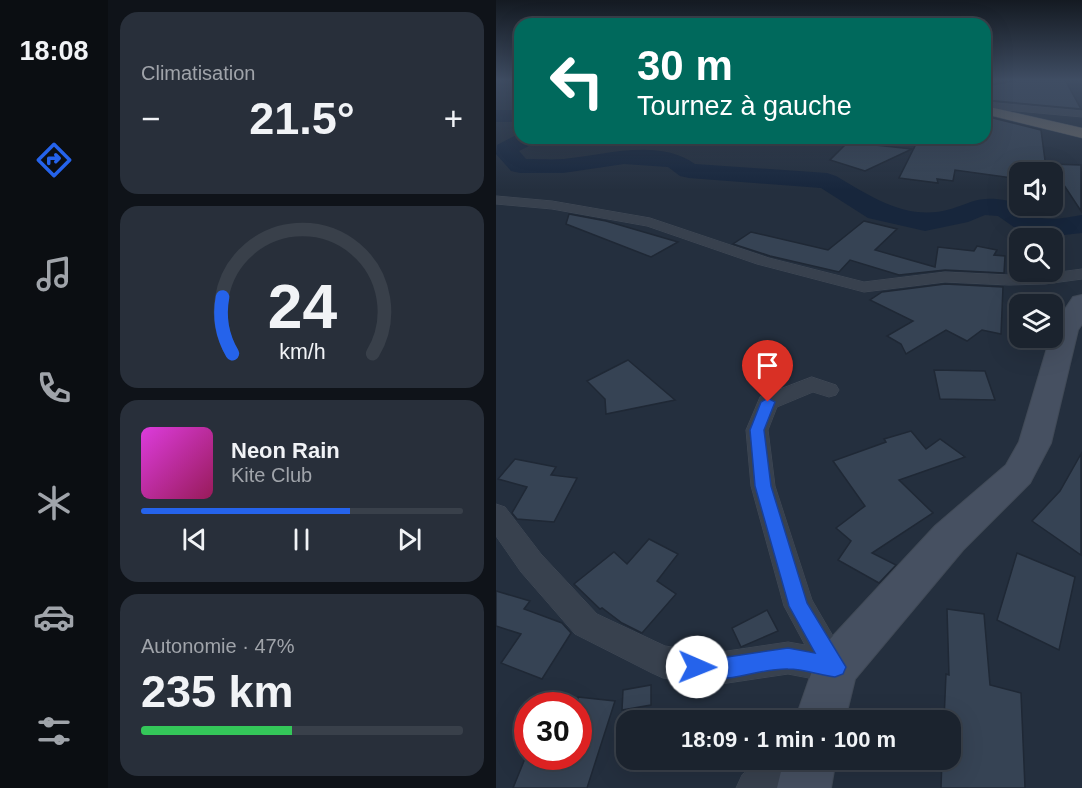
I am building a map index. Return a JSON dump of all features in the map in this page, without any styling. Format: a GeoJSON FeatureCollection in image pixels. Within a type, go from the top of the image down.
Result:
{"type":"FeatureCollection","features":[{"type":"Feature","properties":{"kind":"highway"},"geometry":{"type":"LineString","coordinates":[[1013,117],[1081,133]]}},
{"type":"Feature","properties":{"kind":"main road"},"geometry":{"type":"LineString","coordinates":[[823,710],[835,667],[949,538],[1018,474],[1034,443],[1065,330],[1081,302]]}},
{"type":"Feature","properties":{"kind":"main road"},"geometry":{"type":"LineString","coordinates":[[804,788],[808,770]]}},
{"type":"Feature","properties":{"kind":"street"},"geometry":{"type":"LineString","coordinates":[[496,200],[574,208],[650,222],[763,261],[864,287],[944,277],[1009,280],[1045,279],[1081,274]]}},
{"type":"Feature","properties":{"kind":"street"},"geometry":{"type":"LineString","coordinates":[[829,390],[812,384],[768,402],[757,430],[763,486],[799,606],[835,667]]}},
{"type":"Feature","properties":{"kind":"street"},"geometry":{"type":"LineString","coordinates":[[496,515],[531,563],[586,624],[663,662],[714,669],[788,658],[835,667]]}},
{"type":"Feature","properties":{"kind":"street"},"geometry":{"type":"LineString","coordinates":[[755,788],[777,770]]}},
{"type":"Feature","properties":{"kind":"building"},"geometry":{"type":"Polygon","coordinates":[[[991,118],[1041,130],[1045,162],[1009,162],[1009,177],[955,170],[953,181],[937,179],[938,183],[899,178],[916,144],[991,144],[991,118]]]}},
{"type":"Feature","properties":{"kind":"building"},"geometry":{"type":"Polygon","coordinates":[[[846,144],[912,149],[865,171],[830,160],[846,144]]]}},
{"type":"Feature","properties":{"kind":"building"},"geometry":{"type":"Polygon","coordinates":[[[1063,164],[1081,165],[1081,211],[1063,184],[1063,164]]]}},
{"type":"Feature","properties":{"kind":"building"},"geometry":{"type":"Polygon","coordinates":[[[569,214],[606,221],[678,242],[651,257],[566,224],[569,214]]]}},
{"type":"Feature","properties":{"kind":"building"},"geometry":{"type":"Polygon","coordinates":[[[864,221],[897,229],[875,250],[935,267],[938,247],[974,251],[977,246],[997,250],[994,255],[1005,256],[1004,273],[945,270],[899,275],[850,260],[839,272],[770,256],[733,244],[751,232],[828,250],[864,221]]]}},
{"type":"Feature","properties":{"kind":"building"},"geometry":{"type":"Polygon","coordinates":[[[945,284],[1003,287],[1001,334],[982,330],[967,341],[946,330],[906,354],[901,344],[887,336],[913,321],[870,300],[882,292],[945,284]]]}},
{"type":"Feature","properties":{"kind":"building"},"geometry":{"type":"Polygon","coordinates":[[[628,360],[675,400],[606,414],[605,399],[587,381],[628,360]]]}},
{"type":"Feature","properties":{"kind":"building"},"geometry":{"type":"Polygon","coordinates":[[[934,370],[985,371],[995,400],[940,399],[934,370]]]}},
{"type":"Feature","properties":{"kind":"building"},"geometry":{"type":"Polygon","coordinates":[[[911,431],[926,449],[940,439],[965,457],[899,480],[933,513],[872,553],[896,565],[879,583],[838,560],[851,541],[836,528],[865,506],[833,461],[886,442],[884,439],[911,431]]]}},
{"type":"Feature","properties":{"kind":"building"},"geometry":{"type":"Polygon","coordinates":[[[1081,454],[1081,555],[1032,521],[1060,491],[1081,454]]]}},
{"type":"Feature","properties":{"kind":"building"},"geometry":{"type":"Polygon","coordinates":[[[515,459],[556,467],[551,475],[577,478],[554,522],[517,519],[512,513],[527,487],[498,479],[515,459]]]}},
{"type":"Feature","properties":{"kind":"building"},"geometry":{"type":"Polygon","coordinates":[[[649,539],[678,554],[657,581],[676,594],[642,633],[622,623],[602,608],[600,609],[574,584],[614,552],[627,564],[649,539]]]}},
{"type":"Feature","properties":{"kind":"building"},"geometry":{"type":"Polygon","coordinates":[[[1017,553],[1075,577],[1059,650],[997,620],[1017,553]]]}},
{"type":"Feature","properties":{"kind":"building"},"geometry":{"type":"Polygon","coordinates":[[[496,591],[530,601],[524,609],[562,623],[571,633],[542,679],[501,663],[521,634],[496,626],[496,591]]]}},
{"type":"Feature","properties":{"kind":"building"},"geometry":{"type":"Polygon","coordinates":[[[947,609],[984,614],[990,685],[1021,693],[1025,788],[941,788],[942,770],[961,770],[961,710],[944,710],[946,674],[949,675],[947,609]]]}},
{"type":"Feature","properties":{"kind":"building"},"geometry":{"type":"Polygon","coordinates":[[[767,610],[778,631],[741,647],[732,628],[767,610]]]}},
{"type":"Feature","properties":{"kind":"building"},"geometry":{"type":"Polygon","coordinates":[[[651,685],[651,705],[622,710],[623,690],[651,685]]]}},
{"type":"Feature","properties":{"kind":"building"},"geometry":{"type":"Polygon","coordinates":[[[592,699],[615,701],[587,788],[513,788],[520,770],[592,770],[592,699]]]}},
{"type":"Feature","properties":{"kind":"waterway"},"geometry":{"type":"LineString","coordinates":[[516,144],[505,150],[520,166],[563,166],[624,157],[674,160],[689,171],[827,181],[878,212],[925,222],[958,216],[981,206],[1005,208],[1031,226],[1055,227],[1082,224]]}},
{"type":"Feature","properties":{"kind":"route"},"geometry":{"type":"LineString","coordinates":[[697,667],[714,669],[788,658],[835,667],[799,606],[763,486],[757,430],[768,402]]}}]}
